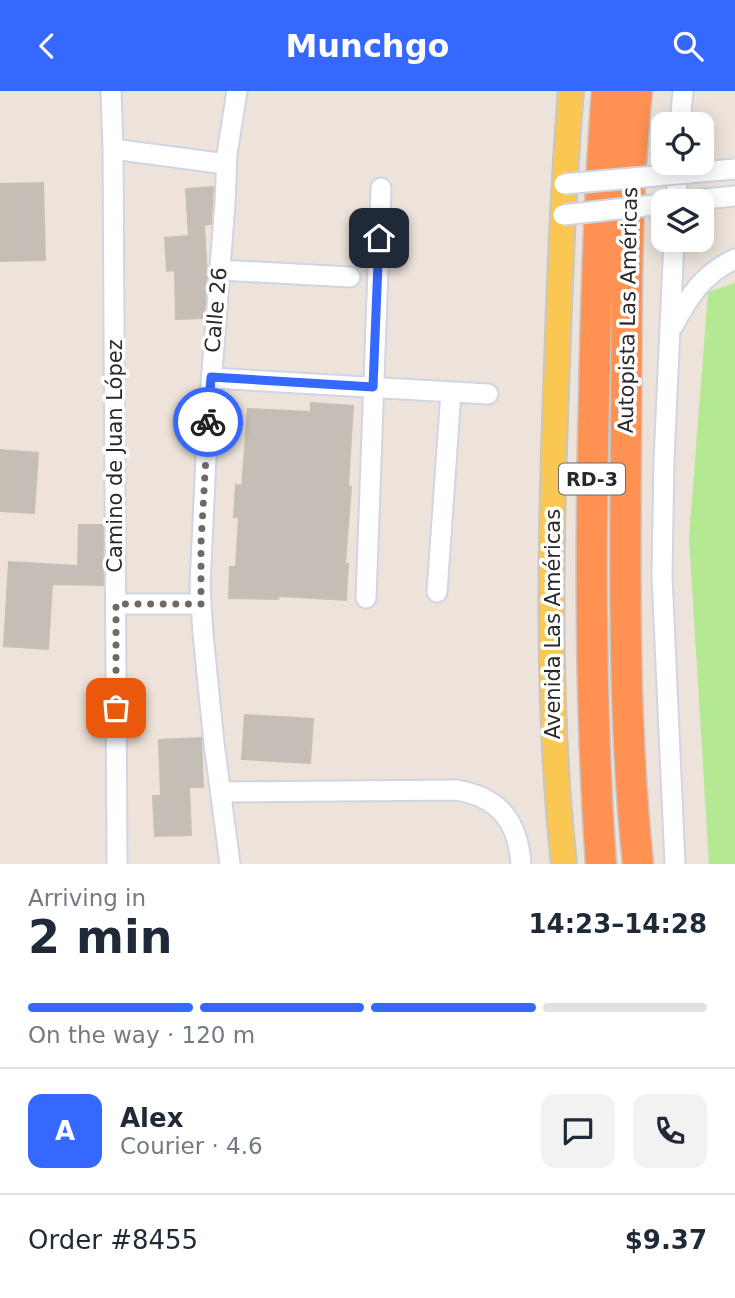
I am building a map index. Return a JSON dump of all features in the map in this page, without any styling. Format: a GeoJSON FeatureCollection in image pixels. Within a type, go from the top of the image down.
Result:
{"type":"FeatureCollection","features":[{"type":"Feature","properties":{"kind":"highway","name":"Autopista Las Américas"},"geometry":{"type":"LineString","coordinates":[[601,864],[595,767],[591,518],[597,267],[607,91]]}},
{"type":"Feature","properties":{"kind":"highway","name":"Autopista Las Américas"},"geometry":{"type":"LineString","coordinates":[[637,91],[629,201],[627,282],[625,579],[627,690],[638,864]]}},
{"type":"Feature","properties":{"kind":"main road","name":"Avenida Las Américas"},"geometry":{"type":"LineString","coordinates":[[564,864],[558,812],[551,671],[551,590],[564,184],[571,91]]}},
{"type":"Feature","properties":{"kind":"street","name":"Camino de Juan López"},"geometry":{"type":"LineString","coordinates":[[111,91],[117,864]]}},
{"type":"Feature","properties":{"kind":"street","name":"Calle 26"},"geometry":{"type":"LineString","coordinates":[[230,864],[214,743],[201,604],[203,494],[211,377],[226,164],[237,91]]}},
{"type":"Feature","properties":{"kind":"street"},"geometry":{"type":"LineString","coordinates":[[681,112],[683,91]]}},
{"type":"Feature","properties":{"kind":"street"},"geometry":{"type":"LineString","coordinates":[[113,149],[226,164]]}},
{"type":"Feature","properties":{"kind":"street"},"geometry":{"type":"LineString","coordinates":[[564,184],[735,169]]}},
{"type":"Feature","properties":{"kind":"street"},"geometry":{"type":"LineString","coordinates":[[366,598],[381,188]]}},
{"type":"Feature","properties":{"kind":"street"},"geometry":{"type":"LineString","coordinates":[[714,198],[735,196]]}},
{"type":"Feature","properties":{"kind":"street"},"geometry":{"type":"LineString","coordinates":[[563,215],[651,205]]}},
{"type":"Feature","properties":{"kind":"street"},"geometry":{"type":"LineString","coordinates":[[674,252],[664,460],[662,576],[675,864]]}},
{"type":"Feature","properties":{"kind":"street"},"geometry":{"type":"LineString","coordinates":[[671,330],[697,287],[722,265],[735,259]]}},
{"type":"Feature","properties":{"kind":"street"},"geometry":{"type":"LineString","coordinates":[[220,269],[350,277]]}},
{"type":"Feature","properties":{"kind":"street"},"geometry":{"type":"LineString","coordinates":[[211,377],[488,394]]}},
{"type":"Feature","properties":{"kind":"street"},"geometry":{"type":"LineString","coordinates":[[437,592],[451,391]]}},
{"type":"Feature","properties":{"kind":"street"},"geometry":{"type":"LineString","coordinates":[[116,604],[201,604]]}},
{"type":"Feature","properties":{"kind":"street"},"geometry":{"type":"LineString","coordinates":[[221,792],[456,790],[474,793],[489,800],[509,822],[517,841],[521,864]]}},
{"type":"Feature","properties":{"kind":"green space"},"geometry":{"type":"Polygon","coordinates":[[[735,283],[735,864],[709,864],[689,538],[708,292],[735,283]]]}},
{"type":"Feature","properties":{"kind":"building"},"geometry":{"type":"Polygon","coordinates":[[[43,183],[45,260],[0,261],[0,184],[43,183]]]}},
{"type":"Feature","properties":{"kind":"building"},"geometry":{"type":"Polygon","coordinates":[[[213,187],[211,224],[204,225],[207,276],[204,318],[176,319],[175,270],[167,271],[165,238],[189,236],[186,189],[213,187]]]}},
{"type":"Feature","properties":{"kind":"building"},"geometry":{"type":"Polygon","coordinates":[[[311,403],[353,406],[345,564],[348,564],[346,600],[279,596],[278,599],[229,598],[230,567],[236,567],[239,517],[234,517],[236,485],[242,486],[248,409],[311,412],[311,403]]]}},
{"type":"Feature","properties":{"kind":"building"},"geometry":{"type":"Polygon","coordinates":[[[0,450],[38,453],[34,513],[0,511],[0,450]]]}},
{"type":"Feature","properties":{"kind":"building"},"geometry":{"type":"Polygon","coordinates":[[[79,525],[103,525],[103,585],[52,584],[48,649],[4,646],[9,562],[78,566],[79,525]]]}},
{"type":"Feature","properties":{"kind":"building"},"geometry":{"type":"Polygon","coordinates":[[[245,715],[313,719],[310,763],[242,759],[245,715]]]}},
{"type":"Feature","properties":{"kind":"building"},"geometry":{"type":"Polygon","coordinates":[[[201,738],[203,787],[189,787],[191,835],[155,836],[153,796],[161,796],[159,740],[201,738]]]}},
{"type":"Feature","properties":{"kind":"way so far"},"geometry":{"type":"LineString","coordinates":[[116,708],[116,604],[201,604],[201,543],[208,422]]}},
{"type":"Feature","properties":{"kind":"route"},"geometry":{"type":"LineString","coordinates":[[208,422],[211,377],[373,387],[379,238]]}}]}
